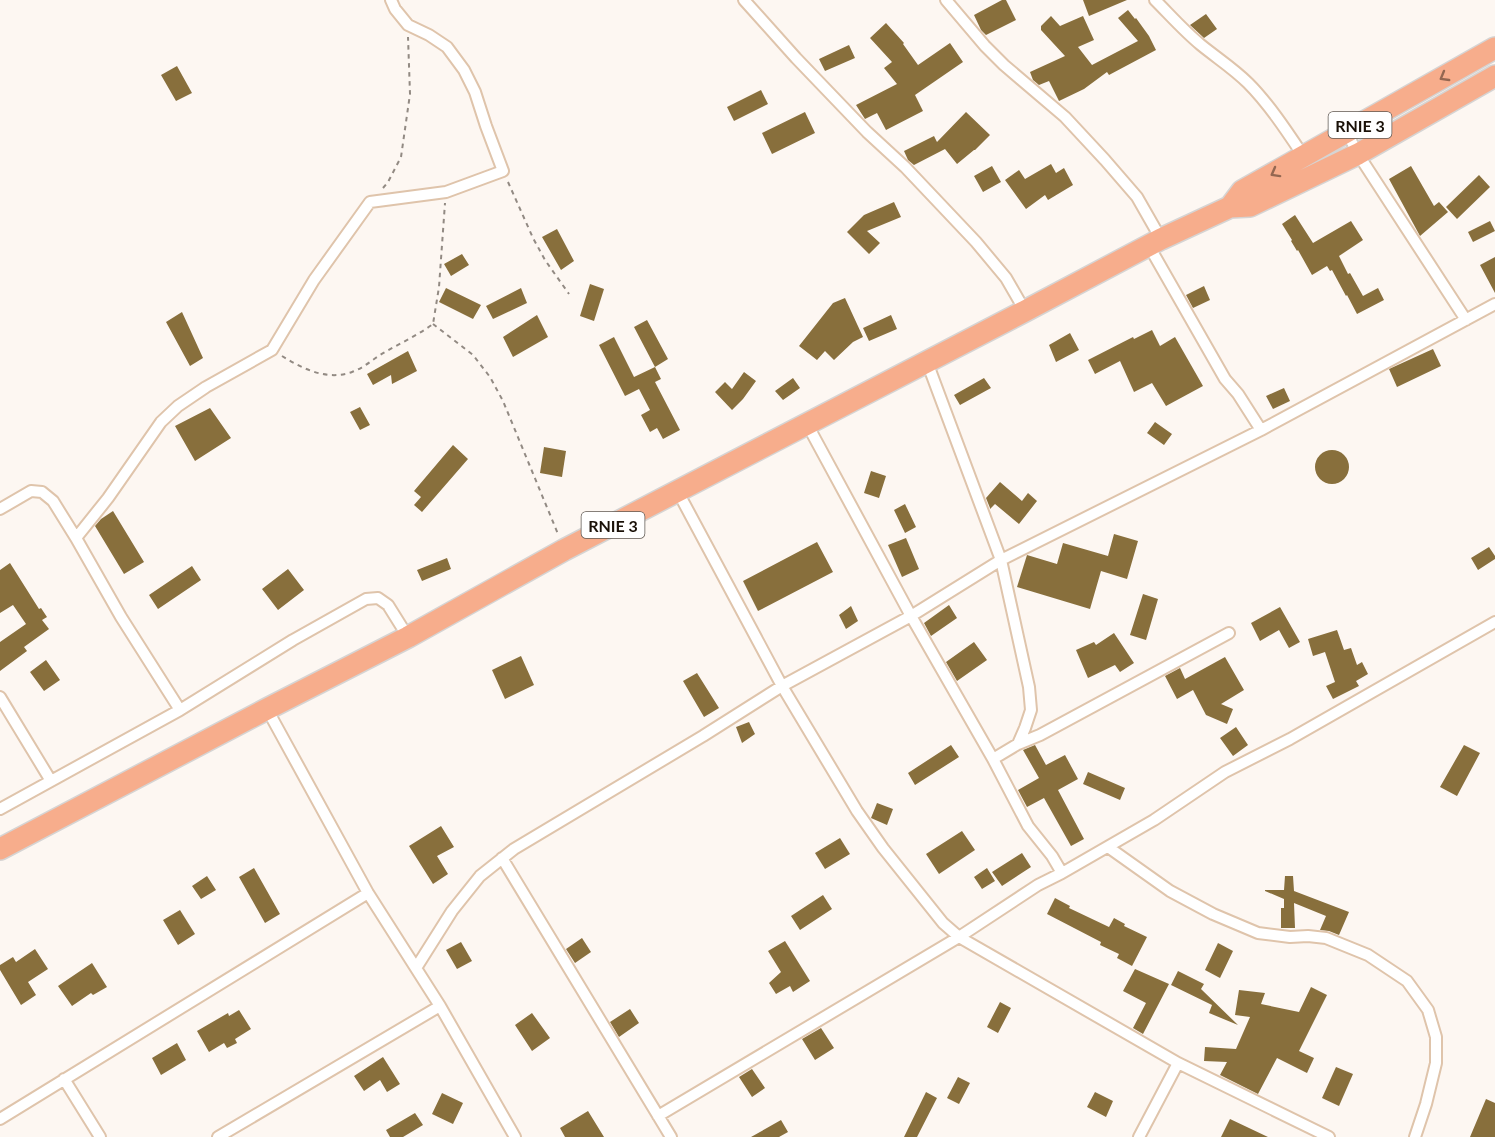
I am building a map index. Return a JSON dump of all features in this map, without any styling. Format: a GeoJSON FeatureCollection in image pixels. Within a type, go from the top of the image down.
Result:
{"type":"FeatureCollection","features":[{"type":"Feature","properties":{"kind":"highway","name":"RNIE 3"},"geometry":{"type":"LineString","coordinates":[[1230,207],[1242,191],[1495,48]]}},
{"type":"Feature","properties":{"kind":"highway","name":"RNIE 3"},"geometry":{"type":"LineString","coordinates":[[0,849],[267,708],[408,637],[564,550],[1155,243],[1230,207],[1250,206],[1358,154],[1495,76]]}},
{"type":"Feature","properties":{"kind":"street"},"geometry":{"type":"LineString","coordinates":[[76,538],[108,498],[161,422],[178,406],[206,387],[272,350],[314,280],[370,202],[446,192],[503,171],[475,93],[464,70],[447,47],[408,25],[391,0]]}},
{"type":"Feature","properties":{"kind":"street"},"geometry":{"type":"LineString","coordinates":[[744,0],[796,58],[976,242],[1006,278],[1025,311]]}},
{"type":"Feature","properties":{"kind":"street"},"geometry":{"type":"LineString","coordinates":[[946,0],[985,46],[1065,117],[1137,197],[1155,243],[1225,379],[1238,394],[1261,430]]}},
{"type":"Feature","properties":{"kind":"street"},"geometry":{"type":"LineString","coordinates":[[1155,0],[1180,27],[1250,84],[1304,157]]}},
{"type":"Feature","properties":{"kind":"street"},"geometry":{"type":"LineString","coordinates":[[1347,133],[1358,154],[1466,320]]}},
{"type":"Feature","properties":{"kind":"street"},"geometry":{"type":"LineString","coordinates":[[416,968],[452,911],[480,876],[514,849],[782,686],[910,616],[1001,560],[1261,430],[1495,304]]}},
{"type":"Feature","properties":{"kind":"street"},"geometry":{"type":"LineString","coordinates":[[927,362],[1001,560],[1029,687],[1031,710],[1018,744]]}},
{"type":"Feature","properties":{"kind":"street"},"geometry":{"type":"LineString","coordinates":[[807,424],[910,616],[993,759],[1028,826],[1052,856],[1062,873]]}},
{"type":"Feature","properties":{"kind":"street"},"geometry":{"type":"LineString","coordinates":[[0,509],[31,491],[42,492],[53,501],[121,617],[180,710]]}},
{"type":"Feature","properties":{"kind":"street"},"geometry":{"type":"LineString","coordinates":[[678,492],[782,686],[857,811],[883,848],[943,923],[959,937],[1178,1063],[1329,1137]]}},
{"type":"Feature","properties":{"kind":"street"},"geometry":{"type":"LineString","coordinates":[[0,809],[180,710],[293,640],[366,599],[378,598],[388,605],[408,637]]}},
{"type":"Feature","properties":{"kind":"street"},"geometry":{"type":"LineString","coordinates":[[658,1116],[959,937],[1038,885],[1154,820],[1225,772],[1290,739],[1495,622]]}},
{"type":"Feature","properties":{"kind":"street"},"geometry":{"type":"LineString","coordinates":[[993,759],[1229,633]]}},
{"type":"Feature","properties":{"kind":"street"},"geometry":{"type":"LineString","coordinates":[[0,697],[51,781]]}},
{"type":"Feature","properties":{"kind":"street"},"geometry":{"type":"LineString","coordinates":[[267,708],[368,893],[440,1006],[515,1137]]}},
{"type":"Feature","properties":{"kind":"street"},"geometry":{"type":"LineString","coordinates":[[1108,847],[1170,891],[1213,914],[1258,933],[1326,938],[1368,955],[1407,981],[1428,1010],[1436,1037],[1436,1063],[1415,1137]]}},
{"type":"Feature","properties":{"kind":"street"},"geometry":{"type":"LineString","coordinates":[[502,858],[671,1137]]}},
{"type":"Feature","properties":{"kind":"street"},"geometry":{"type":"LineString","coordinates":[[0,1119],[368,893]]}},
{"type":"Feature","properties":{"kind":"street"},"geometry":{"type":"LineString","coordinates":[[218,1137],[440,1006]]}},
{"type":"Feature","properties":{"kind":"street"},"geometry":{"type":"LineString","coordinates":[[1139,1137],[1178,1063]]}},
{"type":"Feature","properties":{"kind":"street"},"geometry":{"type":"LineString","coordinates":[[64,1079],[100,1137]]}},
{"type":"Feature","properties":{"kind":"path"},"geometry":{"type":"LineString","coordinates":[[370,202],[388,183],[401,157],[410,94],[408,25]]}},
{"type":"Feature","properties":{"kind":"path"},"geometry":{"type":"LineString","coordinates":[[503,171],[533,238],[569,294]]}},
{"type":"Feature","properties":{"kind":"path"},"geometry":{"type":"LineString","coordinates":[[272,350],[313,372],[331,376],[353,372],[384,352],[420,334],[433,324],[439,287],[446,192]]}},
{"type":"Feature","properties":{"kind":"path"},"geometry":{"type":"LineString","coordinates":[[433,324],[473,355],[490,376],[503,401],[564,550]]}},
{"type":"Feature","properties":{"kind":"building"},"geometry":{"type":"Polygon","coordinates":[[[1006,0],[1016,20],[986,35],[974,15],[1006,0]]]}},
{"type":"Feature","properties":{"kind":"building"},"geometry":{"type":"Polygon","coordinates":[[[1083,0],[1127,0],[1089,16],[1083,0]]]}},
{"type":"Feature","properties":{"kind":"building"},"geometry":{"type":"Polygon","coordinates":[[[1128,10],[1149,36],[1156,50],[1109,75],[1107,72],[1084,89],[1059,101],[1049,81],[1039,85],[1033,80],[1030,72],[1065,56],[1041,30],[1041,26],[1051,16],[1060,26],[1083,16],[1094,40],[1078,47],[1092,65],[1138,41],[1118,18],[1128,10]]]}},
{"type":"Feature","properties":{"kind":"building"},"geometry":{"type":"Polygon","coordinates":[[[1206,14],[1217,29],[1204,38],[1190,25],[1206,14]]]}},
{"type":"Feature","properties":{"kind":"building"},"geometry":{"type":"Polygon","coordinates":[[[886,23],[904,43],[918,65],[950,43],[963,62],[915,95],[923,111],[886,130],[877,113],[865,119],[856,105],[897,84],[884,68],[892,62],[870,38],[886,23]]]}},
{"type":"Feature","properties":{"kind":"building"},"geometry":{"type":"Polygon","coordinates":[[[849,45],[855,58],[825,71],[819,59],[849,45]]]}},
{"type":"Feature","properties":{"kind":"building"},"geometry":{"type":"Polygon","coordinates":[[[177,66],[192,93],[176,101],[161,75],[177,66]]]}},
{"type":"Feature","properties":{"kind":"building"},"geometry":{"type":"Polygon","coordinates":[[[761,90],[768,104],[734,121],[727,107],[761,90]]]}},
{"type":"Feature","properties":{"kind":"building"},"geometry":{"type":"Polygon","coordinates":[[[805,112],[815,133],[772,154],[762,133],[805,112]]]}},
{"type":"Feature","properties":{"kind":"building"},"geometry":{"type":"Polygon","coordinates":[[[966,112],[990,135],[975,150],[957,164],[945,149],[914,165],[908,160],[904,151],[934,136],[937,142],[966,112]]]}},
{"type":"Feature","properties":{"kind":"building"},"geometry":{"type":"Polygon","coordinates":[[[1051,164],[1056,173],[1064,168],[1073,185],[1048,200],[1045,195],[1026,209],[1005,180],[1019,170],[1025,179],[1051,164]]]}},
{"type":"Feature","properties":{"kind":"building"},"geometry":{"type":"Polygon","coordinates":[[[992,166],[1001,182],[983,192],[974,176],[992,166]]]}},
{"type":"Feature","properties":{"kind":"building"},"geometry":{"type":"Polygon","coordinates":[[[1411,166],[1434,206],[1439,202],[1448,212],[1420,236],[1389,179],[1411,166]]]}},
{"type":"Feature","properties":{"kind":"building"},"geometry":{"type":"Polygon","coordinates":[[[1479,175],[1490,187],[1457,219],[1446,207],[1479,175]]]}},
{"type":"Feature","properties":{"kind":"building"},"geometry":{"type":"Polygon","coordinates":[[[894,202],[901,217],[867,231],[880,243],[869,254],[847,232],[864,215],[894,202]]]}},
{"type":"Feature","properties":{"kind":"building"},"geometry":{"type":"Polygon","coordinates":[[[1295,215],[1313,243],[1351,221],[1363,240],[1339,256],[1363,296],[1378,288],[1384,300],[1357,314],[1332,270],[1330,271],[1327,266],[1312,275],[1282,224],[1295,215]]]}},
{"type":"Feature","properties":{"kind":"building"},"geometry":{"type":"Polygon","coordinates":[[[1490,221],[1495,231],[1473,242],[1468,232],[1490,221]]]}},
{"type":"Feature","properties":{"kind":"building"},"geometry":{"type":"Polygon","coordinates":[[[557,229],[574,261],[561,270],[542,237],[557,229]]]}},
{"type":"Feature","properties":{"kind":"building"},"geometry":{"type":"Polygon","coordinates":[[[462,254],[469,265],[451,276],[444,264],[462,254]]]}},
{"type":"Feature","properties":{"kind":"building"},"geometry":{"type":"Polygon","coordinates":[[[1495,257],[1495,293],[1480,265],[1495,257]]]}},
{"type":"Feature","properties":{"kind":"building"},"geometry":{"type":"Polygon","coordinates":[[[590,284],[604,289],[594,321],[580,316],[590,284]]]}},
{"type":"Feature","properties":{"kind":"building"},"geometry":{"type":"Polygon","coordinates":[[[1204,286],[1210,300],[1193,308],[1186,295],[1204,286]]]}},
{"type":"Feature","properties":{"kind":"building"},"geometry":{"type":"Polygon","coordinates":[[[446,288],[481,305],[473,319],[439,302],[446,288]]]}},
{"type":"Feature","properties":{"kind":"building"},"geometry":{"type":"Polygon","coordinates":[[[521,288],[527,303],[493,319],[486,306],[521,288]]]}},
{"type":"Feature","properties":{"kind":"building"},"geometry":{"type":"Polygon","coordinates":[[[845,298],[863,337],[853,342],[834,360],[825,351],[817,360],[799,346],[833,303],[845,298]]]}},
{"type":"Feature","properties":{"kind":"building"},"geometry":{"type":"Polygon","coordinates":[[[182,312],[203,358],[190,366],[166,322],[182,312]]]}},
{"type":"Feature","properties":{"kind":"building"},"geometry":{"type":"Polygon","coordinates":[[[537,315],[548,337],[513,357],[503,337],[537,315]]]}},
{"type":"Feature","properties":{"kind":"building"},"geometry":{"type":"Polygon","coordinates":[[[891,315],[897,329],[869,341],[863,328],[891,315]]]}},
{"type":"Feature","properties":{"kind":"building"},"geometry":{"type":"Polygon","coordinates":[[[647,320],[668,359],[655,367],[634,327],[647,320]]]}},
{"type":"Feature","properties":{"kind":"building"},"geometry":{"type":"Polygon","coordinates":[[[1152,330],[1160,346],[1175,337],[1203,386],[1166,406],[1152,383],[1134,392],[1120,361],[1095,374],[1088,360],[1152,330]]]}},
{"type":"Feature","properties":{"kind":"building"},"geometry":{"type":"Polygon","coordinates":[[[1070,333],[1079,350],[1056,362],[1049,345],[1070,333]]]}},
{"type":"Feature","properties":{"kind":"building"},"geometry":{"type":"Polygon","coordinates":[[[614,337],[634,377],[655,367],[661,379],[655,382],[680,430],[663,439],[657,428],[650,432],[641,415],[650,410],[639,389],[625,396],[599,345],[614,337]]]}},
{"type":"Feature","properties":{"kind":"building"},"geometry":{"type":"Polygon","coordinates":[[[1433,349],[1441,366],[1397,387],[1389,369],[1433,349]]]}},
{"type":"Feature","properties":{"kind":"building"},"geometry":{"type":"Polygon","coordinates":[[[408,351],[417,371],[392,384],[391,375],[373,385],[367,374],[408,351]]]}},
{"type":"Feature","properties":{"kind":"building"},"geometry":{"type":"Polygon","coordinates":[[[744,372],[756,381],[732,410],[715,392],[725,382],[732,389],[744,372]]]}},
{"type":"Feature","properties":{"kind":"building"},"geometry":{"type":"Polygon","coordinates":[[[793,378],[800,388],[783,400],[775,391],[793,378]]]}},
{"type":"Feature","properties":{"kind":"building"},"geometry":{"type":"Polygon","coordinates":[[[984,378],[991,388],[960,405],[954,395],[984,378]]]}},
{"type":"Feature","properties":{"kind":"building"},"geometry":{"type":"Polygon","coordinates":[[[1284,388],[1290,401],[1273,409],[1266,396],[1284,388]]]}},
{"type":"Feature","properties":{"kind":"building"},"geometry":{"type":"Polygon","coordinates":[[[360,407],[370,425],[360,430],[350,412],[360,407]]]}},
{"type":"Feature","properties":{"kind":"building"},"geometry":{"type":"Polygon","coordinates":[[[210,408],[231,438],[195,461],[175,426],[210,408]]]}},
{"type":"Feature","properties":{"kind":"building"},"geometry":{"type":"Polygon","coordinates":[[[1155,422],[1172,434],[1164,445],[1147,433],[1155,422]]]}},
{"type":"Feature","properties":{"kind":"building"},"geometry":{"type":"Polygon","coordinates":[[[453,445],[468,459],[422,512],[414,505],[421,497],[414,491],[453,445]]]}},
{"type":"Feature","properties":{"kind":"building"},"geometry":{"type":"Polygon","coordinates":[[[544,447],[566,451],[562,477],[540,473],[544,447]]]}},
{"type":"Feature","properties":{"kind":"building"},"geometry":{"type":"Polygon","coordinates":[[[1332,450],[1344,455],[1349,467],[1344,479],[1332,484],[1320,479],[1315,467],[1320,455],[1332,450]]]}},
{"type":"Feature","properties":{"kind":"building"},"geometry":{"type":"Polygon","coordinates":[[[871,471],[886,476],[879,498],[864,493],[871,471]]]}},
{"type":"Feature","properties":{"kind":"building"},"geometry":{"type":"Polygon","coordinates":[[[1000,482],[1022,501],[1028,493],[1037,501],[1019,524],[995,504],[990,509],[986,498],[1000,482]]]}},
{"type":"Feature","properties":{"kind":"building"},"geometry":{"type":"Polygon","coordinates":[[[905,504],[916,527],[905,533],[894,510],[905,504]]]}},
{"type":"Feature","properties":{"kind":"building"},"geometry":{"type":"Polygon","coordinates":[[[113,511],[144,562],[124,574],[95,526],[113,511]]]}},
{"type":"Feature","properties":{"kind":"building"},"geometry":{"type":"Polygon","coordinates":[[[1114,534],[1138,541],[1127,579],[1101,571],[1090,609],[1017,587],[1027,555],[1057,564],[1063,543],[1108,556],[1114,534]]]}},
{"type":"Feature","properties":{"kind":"building"},"geometry":{"type":"Polygon","coordinates":[[[906,538],[919,569],[902,577],[888,545],[906,538]]]}},
{"type":"Feature","properties":{"kind":"building"},"geometry":{"type":"Polygon","coordinates":[[[817,542],[833,572],[758,611],[743,581],[817,542]]]}},
{"type":"Feature","properties":{"kind":"building"},"geometry":{"type":"Polygon","coordinates":[[[1489,547],[1495,559],[1478,570],[1471,558],[1489,547]]]}},
{"type":"Feature","properties":{"kind":"building"},"geometry":{"type":"Polygon","coordinates":[[[447,558],[451,569],[422,581],[417,570],[447,558]]]}},
{"type":"Feature","properties":{"kind":"building"},"geometry":{"type":"Polygon","coordinates":[[[10,563],[39,609],[41,608],[47,617],[42,620],[49,629],[24,647],[27,651],[0,671],[0,642],[26,624],[13,605],[0,613],[0,570],[10,563]]]}},
{"type":"Feature","properties":{"kind":"building"},"geometry":{"type":"Polygon","coordinates":[[[192,566],[201,580],[158,609],[149,595],[192,566]]]}},
{"type":"Feature","properties":{"kind":"building"},"geometry":{"type":"Polygon","coordinates":[[[288,569],[304,590],[278,610],[262,589],[288,569]]]}},
{"type":"Feature","properties":{"kind":"building"},"geometry":{"type":"Polygon","coordinates":[[[1143,594],[1158,599],[1146,640],[1130,635],[1143,594]]]}},
{"type":"Feature","properties":{"kind":"building"},"geometry":{"type":"Polygon","coordinates":[[[949,605],[957,618],[931,636],[924,623],[949,605]]]}},
{"type":"Feature","properties":{"kind":"building"},"geometry":{"type":"Polygon","coordinates":[[[851,606],[858,621],[846,629],[839,615],[851,606]]]}},
{"type":"Feature","properties":{"kind":"building"},"geometry":{"type":"Polygon","coordinates":[[[1280,607],[1300,642],[1289,648],[1279,630],[1260,641],[1251,623],[1280,607]]]}},
{"type":"Feature","properties":{"kind":"building"},"geometry":{"type":"Polygon","coordinates":[[[1337,630],[1344,650],[1351,648],[1357,665],[1362,662],[1368,674],[1356,681],[1359,686],[1333,699],[1326,686],[1335,682],[1325,652],[1313,656],[1308,639],[1337,630]]]}},
{"type":"Feature","properties":{"kind":"building"},"geometry":{"type":"Polygon","coordinates":[[[1114,633],[1134,663],[1120,672],[1115,665],[1088,678],[1076,650],[1094,642],[1096,645],[1114,633]]]}},
{"type":"Feature","properties":{"kind":"building"},"geometry":{"type":"Polygon","coordinates":[[[974,642],[987,660],[957,681],[946,662],[974,642]]]}},
{"type":"Feature","properties":{"kind":"building"},"geometry":{"type":"Polygon","coordinates":[[[521,656],[534,685],[505,699],[492,670],[521,656]]]}},
{"type":"Feature","properties":{"kind":"building"},"geometry":{"type":"Polygon","coordinates":[[[1225,657],[1244,690],[1221,704],[1233,709],[1227,724],[1206,715],[1193,690],[1177,699],[1165,676],[1180,668],[1185,679],[1225,657]]]}},
{"type":"Feature","properties":{"kind":"building"},"geometry":{"type":"Polygon","coordinates":[[[46,660],[60,680],[44,691],[30,672],[46,660]]]}},
{"type":"Feature","properties":{"kind":"building"},"geometry":{"type":"Polygon","coordinates":[[[697,673],[719,708],[704,717],[683,681],[697,673]]]}},
{"type":"Feature","properties":{"kind":"building"},"geometry":{"type":"Polygon","coordinates":[[[749,722],[755,734],[742,743],[736,727],[749,722]]]}},
{"type":"Feature","properties":{"kind":"building"},"geometry":{"type":"Polygon","coordinates":[[[1236,727],[1248,745],[1233,756],[1220,738],[1236,727]]]}},
{"type":"Feature","properties":{"kind":"building"},"geometry":{"type":"Polygon","coordinates":[[[951,745],[959,757],[915,785],[908,773],[951,745]]]}},
{"type":"Feature","properties":{"kind":"building"},"geometry":{"type":"Polygon","coordinates":[[[1035,745],[1046,765],[1065,755],[1078,779],[1058,790],[1084,839],[1071,846],[1044,798],[1027,807],[1018,790],[1039,778],[1023,750],[1035,745]]]}},
{"type":"Feature","properties":{"kind":"building"},"geometry":{"type":"Polygon","coordinates":[[[1464,745],[1480,753],[1457,796],[1440,787],[1464,745]]]}},
{"type":"Feature","properties":{"kind":"building"},"geometry":{"type":"Polygon","coordinates":[[[1088,772],[1125,788],[1120,800],[1083,784],[1088,772]]]}},
{"type":"Feature","properties":{"kind":"building"},"geometry":{"type":"Polygon","coordinates":[[[877,803],[893,809],[887,825],[871,818],[877,803]]]}},
{"type":"Feature","properties":{"kind":"building"},"geometry":{"type":"Polygon","coordinates":[[[441,826],[454,847],[437,856],[448,874],[433,884],[409,846],[441,826]]]}},
{"type":"Feature","properties":{"kind":"building"},"geometry":{"type":"Polygon","coordinates":[[[962,831],[975,850],[939,874],[926,854],[962,831]]]}},
{"type":"Feature","properties":{"kind":"building"},"geometry":{"type":"Polygon","coordinates":[[[840,838],[850,854],[825,869],[815,853],[840,838]]]}},
{"type":"Feature","properties":{"kind":"building"},"geometry":{"type":"Polygon","coordinates":[[[1022,853],[1031,867],[1002,886],[992,872],[1022,853]]]}},
{"type":"Feature","properties":{"kind":"building"},"geometry":{"type":"Polygon","coordinates":[[[254,868],[280,914],[265,923],[239,877],[254,868]]]}},
{"type":"Feature","properties":{"kind":"building"},"geometry":{"type":"Polygon","coordinates":[[[987,868],[995,881],[982,889],[974,877],[987,868]]]}},
{"type":"Feature","properties":{"kind":"building"},"geometry":{"type":"Polygon","coordinates":[[[207,876],[216,890],[201,899],[192,886],[207,876]]]}},
{"type":"Feature","properties":{"kind":"building"},"geometry":{"type":"Polygon","coordinates":[[[1285,876],[1293,876],[1294,891],[1349,912],[1339,935],[1320,930],[1326,916],[1294,903],[1295,928],[1281,928],[1281,908],[1284,908],[1284,899],[1265,890],[1284,890],[1285,876]]]}},
{"type":"Feature","properties":{"kind":"building"},"geometry":{"type":"Polygon","coordinates":[[[823,895],[832,909],[800,930],[791,916],[823,895]]]}},
{"type":"Feature","properties":{"kind":"building"},"geometry":{"type":"Polygon","coordinates":[[[1055,898],[1070,906],[1069,908],[1109,927],[1114,918],[1125,924],[1124,926],[1147,937],[1132,966],[1117,958],[1119,954],[1100,945],[1101,942],[1047,914],[1055,898]]]}},
{"type":"Feature","properties":{"kind":"building"},"geometry":{"type":"Polygon","coordinates":[[[180,910],[195,934],[178,945],[163,920],[180,910]]]}},
{"type":"Feature","properties":{"kind":"building"},"geometry":{"type":"Polygon","coordinates":[[[582,938],[591,952],[575,963],[566,949],[582,938]]]}},
{"type":"Feature","properties":{"kind":"building"},"geometry":{"type":"Polygon","coordinates":[[[785,941],[810,981],[793,992],[790,986],[776,994],[769,983],[781,972],[768,951],[785,941]]]}},
{"type":"Feature","properties":{"kind":"building"},"geometry":{"type":"Polygon","coordinates":[[[461,942],[472,961],[457,969],[446,950],[461,942]]]}},
{"type":"Feature","properties":{"kind":"building"},"geometry":{"type":"Polygon","coordinates":[[[1218,943],[1233,951],[1220,978],[1205,970],[1218,943]]]}},
{"type":"Feature","properties":{"kind":"building"},"geometry":{"type":"Polygon","coordinates":[[[35,949],[48,969],[28,982],[36,995],[21,1005],[0,970],[0,965],[13,957],[16,962],[35,949]]]}},
{"type":"Feature","properties":{"kind":"building"},"geometry":{"type":"Polygon","coordinates":[[[92,963],[107,987],[93,995],[91,993],[72,1006],[58,986],[92,963]]]}},
{"type":"Feature","properties":{"kind":"building"},"geometry":{"type":"Polygon","coordinates":[[[1135,969],[1169,984],[1143,1034],[1133,1028],[1146,1003],[1123,991],[1135,969]]]}},
{"type":"Feature","properties":{"kind":"building"},"geometry":{"type":"Polygon","coordinates":[[[1178,971],[1204,984],[1201,989],[1238,1025],[1209,1013],[1212,1005],[1171,985],[1178,971]]]}},
{"type":"Feature","properties":{"kind":"building"},"geometry":{"type":"Polygon","coordinates":[[[1311,987],[1327,995],[1299,1051],[1314,1058],[1307,1073],[1277,1058],[1258,1094],[1220,1075],[1227,1062],[1204,1061],[1205,1047],[1236,1049],[1250,1017],[1235,1015],[1239,990],[1265,993],[1261,1004],[1299,1012],[1311,987]]]}},
{"type":"Feature","properties":{"kind":"building"},"geometry":{"type":"Polygon","coordinates":[[[1000,1002],[1011,1008],[998,1033],[987,1027],[1000,1002]]]}},
{"type":"Feature","properties":{"kind":"building"},"geometry":{"type":"Polygon","coordinates":[[[630,1009],[639,1023],[619,1037],[610,1022],[630,1009]]]}},
{"type":"Feature","properties":{"kind":"building"},"geometry":{"type":"Polygon","coordinates":[[[239,1010],[251,1029],[235,1039],[237,1043],[227,1048],[224,1043],[209,1052],[197,1031],[228,1013],[229,1016],[239,1010]]]}},
{"type":"Feature","properties":{"kind":"building"},"geometry":{"type":"Polygon","coordinates":[[[532,1013],[550,1038],[532,1051],[515,1025],[532,1013]]]}},
{"type":"Feature","properties":{"kind":"building"},"geometry":{"type":"Polygon","coordinates":[[[821,1028],[834,1048],[815,1060],[802,1039],[821,1028]]]}},
{"type":"Feature","properties":{"kind":"building"},"geometry":{"type":"Polygon","coordinates":[[[177,1043],[186,1060],[161,1075],[152,1058],[177,1043]]]}},
{"type":"Feature","properties":{"kind":"building"},"geometry":{"type":"Polygon","coordinates":[[[383,1057],[400,1084],[387,1092],[380,1080],[364,1091],[354,1076],[383,1057]]]}},
{"type":"Feature","properties":{"kind":"building"},"geometry":{"type":"Polygon","coordinates":[[[1336,1067],[1353,1074],[1339,1106],[1322,1098],[1336,1067]]]}},
{"type":"Feature","properties":{"kind":"building"},"geometry":{"type":"Polygon","coordinates":[[[752,1069],[765,1088],[752,1097],[739,1077],[752,1069]]]}},
{"type":"Feature","properties":{"kind":"building"},"geometry":{"type":"Polygon","coordinates":[[[958,1077],[970,1083],[959,1104],[947,1098],[958,1077]]]}},
{"type":"Feature","properties":{"kind":"building"},"geometry":{"type":"Polygon","coordinates":[[[926,1092],[937,1098],[917,1137],[904,1137],[926,1092]]]}},
{"type":"Feature","properties":{"kind":"building"},"geometry":{"type":"Polygon","coordinates":[[[1095,1092],[1113,1101],[1106,1117],[1087,1107],[1095,1092]]]}},
{"type":"Feature","properties":{"kind":"building"},"geometry":{"type":"Polygon","coordinates":[[[442,1093],[463,1103],[453,1124],[432,1114],[442,1093]]]}},
{"type":"Feature","properties":{"kind":"building"},"geometry":{"type":"Polygon","coordinates":[[[1486,1099],[1495,1103],[1495,1137],[1470,1137],[1486,1099]]]}},
{"type":"Feature","properties":{"kind":"building"},"geometry":{"type":"Polygon","coordinates":[[[588,1111],[604,1137],[565,1137],[560,1128],[588,1111]]]}},
{"type":"Feature","properties":{"kind":"building"},"geometry":{"type":"Polygon","coordinates":[[[415,1113],[423,1125],[403,1137],[390,1137],[386,1130],[415,1113]]]}},
{"type":"Feature","properties":{"kind":"building"},"geometry":{"type":"Polygon","coordinates":[[[1230,1119],[1268,1137],[1221,1137],[1230,1119]]]}},
{"type":"Feature","properties":{"kind":"building"},"geometry":{"type":"Polygon","coordinates":[[[781,1120],[788,1132],[779,1137],[751,1137],[781,1120]]]}}]}
